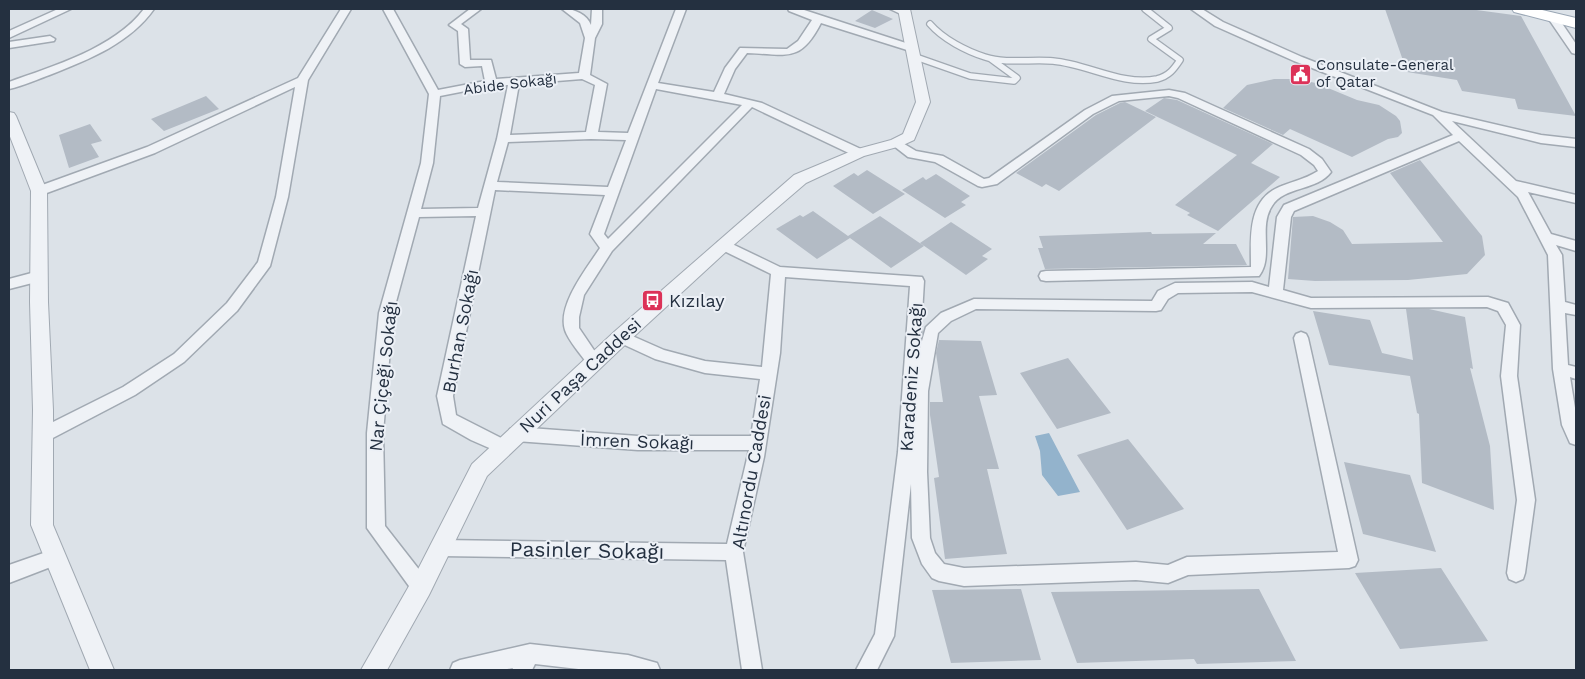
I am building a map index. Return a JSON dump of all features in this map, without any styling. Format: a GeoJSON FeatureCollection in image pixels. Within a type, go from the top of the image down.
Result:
{"type":"FeatureCollection","features":[{"type":"Feature","properties":{"kind":"main road"},"geometry":{"type":"LineString","coordinates":[[1520,9],[1576,16]]}},
{"type":"Feature","properties":{"kind":"main road"},"geometry":{"type":"LineString","coordinates":[[1549,13],[1576,23]]}},
{"type":"Feature","properties":{"kind":"street"},"geometry":{"type":"LineString","coordinates":[[9,35],[66,9]]}},
{"type":"Feature","properties":{"kind":"street"},"geometry":{"type":"LineString","coordinates":[[9,86],[84,57],[119,37],[146,15],[149,9]]}},
{"type":"Feature","properties":{"kind":"street"},"geometry":{"type":"LineString","coordinates":[[43,435],[129,391],[180,358],[232,307],[265,263],[282,196],[302,80],[346,9]]}},
{"type":"Feature","properties":{"kind":"street"},"geometry":{"type":"LineString","coordinates":[[388,9],[435,94]]}},
{"type":"Feature","properties":{"kind":"street"},"geometry":{"type":"LineString","coordinates":[[476,9],[454,25],[463,29],[465,64],[487,62],[491,84]]}},
{"type":"Feature","properties":{"kind":"street"},"geometry":{"type":"LineString","coordinates":[[567,9],[585,22],[590,38]]}},
{"type":"Feature","properties":{"kind":"street"},"geometry":{"type":"LineString","coordinates":[[591,135],[600,84],[584,76],[590,38],[597,24],[597,9]]}},
{"type":"Feature","properties":{"kind":"street"},"geometry":{"type":"LineString","coordinates":[[606,248],[597,234],[681,9]]}},
{"type":"Feature","properties":{"kind":"street"},"geometry":{"type":"LineString","coordinates":[[793,9],[912,52]]}},
{"type":"Feature","properties":{"kind":"street"},"geometry":{"type":"LineString","coordinates":[[1196,9],[1219,24],[1298,59],[1437,113],[1541,139],[1576,144]]}},
{"type":"Feature","properties":{"kind":"street","name":"Nuri Paşa Caddesi"},"geometry":{"type":"LineString","coordinates":[[373,670],[422,587],[479,470],[621,337],[800,179],[859,153],[896,143],[909,137],[923,102],[901,10]]}},
{"type":"Feature","properties":{"kind":"street"},"geometry":{"type":"LineString","coordinates":[[1549,13],[1576,51]]}},
{"type":"Feature","properties":{"kind":"street"},"geometry":{"type":"LineString","coordinates":[[718,96],[730,68],[744,50],[753,49],[777,54],[796,48],[807,40],[818,19]]}},
{"type":"Feature","properties":{"kind":"street"},"geometry":{"type":"LineString","coordinates":[[9,45],[50,39]]}},
{"type":"Feature","properties":{"kind":"street","name":"Abide Sokağı"},"geometry":{"type":"LineString","coordinates":[[435,94],[491,84],[584,76]]}},
{"type":"Feature","properties":{"kind":"street"},"geometry":{"type":"LineString","coordinates":[[39,191],[151,150],[302,80]]}},
{"type":"Feature","properties":{"kind":"street"},"geometry":{"type":"LineString","coordinates":[[413,213],[483,212],[503,139],[514,82]]}},
{"type":"Feature","properties":{"kind":"street"},"geometry":{"type":"LineString","coordinates":[[652,85],[758,105],[859,153]]}},
{"type":"Feature","properties":{"kind":"street"},"geometry":{"type":"LineString","coordinates":[[896,143],[912,154],[939,159],[982,183],[993,181],[1082,117],[1102,105],[1116,98],[1169,93],[1181,95],[1305,152],[1318,162],[1326,172],[1315,180],[1277,193],[1265,201],[1261,212],[1258,268],[1254,273],[1046,276]]}},
{"type":"Feature","properties":{"kind":"street","name":"Nar Çiçeği Sokağı"},"geometry":{"type":"LineString","coordinates":[[422,587],[376,528],[375,433],[386,313],[427,163],[435,94]]}},
{"type":"Feature","properties":{"kind":"street"},"geometry":{"type":"LineString","coordinates":[[594,362],[572,329],[572,317],[577,294],[606,248],[750,103]]}},
{"type":"Feature","properties":{"kind":"street"},"geometry":{"type":"LineString","coordinates":[[1437,113],[1523,195],[1554,255],[1558,306],[1569,371],[1570,425],[1576,438]]}},
{"type":"Feature","properties":{"kind":"street"},"geometry":{"type":"LineString","coordinates":[[9,116],[39,191],[43,435],[42,525],[102,670]]}},
{"type":"Feature","properties":{"kind":"street"},"geometry":{"type":"LineString","coordinates":[[503,139],[591,135],[632,137]]}},
{"type":"Feature","properties":{"kind":"street"},"geometry":{"type":"LineString","coordinates":[[1276,292],[1284,217],[1289,208],[1461,136]]}},
{"type":"Feature","properties":{"kind":"street"},"geometry":{"type":"LineString","coordinates":[[1512,184],[1576,199]]}},
{"type":"Feature","properties":{"kind":"street"},"geometry":{"type":"LineString","coordinates":[[490,186],[612,191]]}},
{"type":"Feature","properties":{"kind":"street","name":"Burhan Sokağı"},"geometry":{"type":"LineString","coordinates":[[483,212],[445,396],[449,419],[477,436],[503,447]]}},
{"type":"Feature","properties":{"kind":"street"},"geometry":{"type":"LineString","coordinates":[[1546,238],[1576,246]]}},
{"type":"Feature","properties":{"kind":"street","name":"Karadeniz Sokağı"},"geometry":{"type":"LineString","coordinates":[[723,245],[778,272],[917,281],[906,452],[884,636],[868,669]]}},
{"type":"Feature","properties":{"kind":"street","name":"Altınordu Caddesi"},"geometry":{"type":"LineString","coordinates":[[752,670],[734,552],[758,443],[769,374],[778,272]]}},
{"type":"Feature","properties":{"kind":"street"},"geometry":{"type":"LineString","coordinates":[[9,284],[39,276]]}},
{"type":"Feature","properties":{"kind":"street"},"geometry":{"type":"LineString","coordinates":[[1301,338],[1350,560],[1187,566],[1168,574],[1136,572],[964,576],[939,572],[928,558],[921,538],[919,472],[920,391],[931,331],[946,317],[974,304],[1156,306],[1163,295],[1175,288],[1252,287],[1311,303],[1488,302],[1503,307],[1513,325],[1509,376],[1526,500],[1516,573]]}},
{"type":"Feature","properties":{"kind":"street"},"geometry":{"type":"LineString","coordinates":[[1558,306],[1576,310]]}},
{"type":"Feature","properties":{"kind":"street"},"geometry":{"type":"LineString","coordinates":[[621,337],[660,355],[705,366],[769,374]]}},
{"type":"Feature","properties":{"kind":"street","name":"İmren Sokağı"},"geometry":{"type":"LineString","coordinates":[[516,434],[638,443],[758,443]]}},
{"type":"Feature","properties":{"kind":"street","name":"Pasinler Sokağı"},"geometry":{"type":"LineString","coordinates":[[440,548],[734,552]]}},
{"type":"Feature","properties":{"kind":"street"},"geometry":{"type":"LineString","coordinates":[[9,574],[55,556]]}},
{"type":"Feature","properties":{"kind":"street"},"geometry":{"type":"LineString","coordinates":[[460,670],[526,662],[628,665],[650,670]]}},
{"type":"Feature","properties":{"kind":"lane"},"geometry":{"type":"LineString","coordinates":[[989,58],[1063,62],[1109,76],[1125,78],[1163,77],[1172,73],[1180,60],[1151,38],[1169,28],[1145,9]]}},
{"type":"Feature","properties":{"kind":"lane"},"geometry":{"type":"LineString","coordinates":[[912,52],[970,76],[1014,81],[1017,78],[989,58],[972,52],[947,38],[930,24]]}},
{"type":"Feature","properties":{"kind":"water"},"geometry":{"type":"Polygon","coordinates":[[[1049,433],[1080,492],[1058,496],[1042,475],[1040,451],[1035,436],[1049,433]]]}},
{"type":"Feature","properties":{"kind":"building"},"geometry":{"type":"Polygon","coordinates":[[[1385,9],[1469,9],[1521,16],[1576,116],[1518,109],[1515,99],[1462,91],[1457,80],[1407,72],[1385,9]]]}},
{"type":"Feature","properties":{"kind":"building"},"geometry":{"type":"Polygon","coordinates":[[[872,10],[893,19],[875,28],[855,21],[872,10]]]}},
{"type":"Feature","properties":{"kind":"building"},"geometry":{"type":"Polygon","coordinates":[[[1274,79],[1295,79],[1316,83],[1357,100],[1379,105],[1396,116],[1400,121],[1402,133],[1398,137],[1388,139],[1352,157],[1290,129],[1283,135],[1223,108],[1247,85],[1274,79]]]}},
{"type":"Feature","properties":{"kind":"building"},"geometry":{"type":"Polygon","coordinates":[[[206,96],[219,109],[164,131],[151,119],[206,96]]]}},
{"type":"Feature","properties":{"kind":"building"},"geometry":{"type":"Polygon","coordinates":[[[1164,98],[1177,100],[1273,144],[1251,163],[1280,177],[1218,231],[1187,215],[1190,213],[1175,205],[1237,155],[1145,111],[1164,98]]]}},
{"type":"Feature","properties":{"kind":"building"},"geometry":{"type":"Polygon","coordinates":[[[1125,102],[1156,117],[1059,191],[1046,184],[1042,187],[1016,173],[1096,115],[1125,102]]]}},
{"type":"Feature","properties":{"kind":"building"},"geometry":{"type":"Polygon","coordinates":[[[90,124],[102,141],[91,144],[99,157],[69,168],[59,135],[90,124]]]}},
{"type":"Feature","properties":{"kind":"building"},"geometry":{"type":"Polygon","coordinates":[[[1420,160],[1482,236],[1485,255],[1467,274],[1408,280],[1315,281],[1288,279],[1293,217],[1313,216],[1330,222],[1343,230],[1352,244],[1443,242],[1390,173],[1420,160]]]}},
{"type":"Feature","properties":{"kind":"building"},"geometry":{"type":"Polygon","coordinates":[[[867,170],[905,194],[873,214],[833,186],[854,173],[858,176],[867,170]]]}},
{"type":"Feature","properties":{"kind":"building"},"geometry":{"type":"Polygon","coordinates":[[[936,174],[970,196],[961,202],[966,205],[945,218],[902,190],[923,177],[926,180],[936,174]]]}},
{"type":"Feature","properties":{"kind":"building"},"geometry":{"type":"Polygon","coordinates":[[[813,211],[848,236],[880,216],[924,246],[891,268],[850,238],[817,259],[776,229],[800,215],[803,217],[813,211]]]}},
{"type":"Feature","properties":{"kind":"building"},"geometry":{"type":"Polygon","coordinates":[[[951,222],[992,249],[982,256],[988,259],[966,275],[920,243],[951,222]]]}},
{"type":"Feature","properties":{"kind":"building"},"geometry":{"type":"Polygon","coordinates":[[[1151,232],[1152,234],[1216,233],[1203,244],[1236,244],[1247,265],[1045,269],[1038,248],[1043,248],[1039,236],[1151,232]]]}},
{"type":"Feature","properties":{"kind":"building"},"geometry":{"type":"Polygon","coordinates":[[[1406,309],[1429,309],[1465,317],[1473,369],[1470,368],[1490,446],[1494,510],[1422,483],[1419,414],[1417,413],[1410,376],[1329,365],[1313,311],[1370,320],[1382,353],[1413,360],[1406,309]]]}},
{"type":"Feature","properties":{"kind":"building"},"geometry":{"type":"Polygon","coordinates":[[[939,340],[981,341],[997,395],[979,396],[999,469],[987,469],[1007,554],[945,559],[934,478],[939,477],[930,415],[930,402],[943,402],[936,353],[939,340]]]}},
{"type":"Feature","properties":{"kind":"building"},"geometry":{"type":"Polygon","coordinates":[[[1068,358],[1111,413],[1057,429],[1020,373],[1068,358]]]}},
{"type":"Feature","properties":{"kind":"building"},"geometry":{"type":"Polygon","coordinates":[[[1128,439],[1184,509],[1127,530],[1077,455],[1128,439]]]}},
{"type":"Feature","properties":{"kind":"building"},"geometry":{"type":"Polygon","coordinates":[[[1344,462],[1410,475],[1436,552],[1363,534],[1344,462]]]}},
{"type":"Feature","properties":{"kind":"building"},"geometry":{"type":"Polygon","coordinates":[[[1441,568],[1488,641],[1400,649],[1355,573],[1441,568]]]}},
{"type":"Feature","properties":{"kind":"building"},"geometry":{"type":"Polygon","coordinates":[[[1021,589],[1041,660],[951,663],[932,590],[1021,589]]]}},
{"type":"Feature","properties":{"kind":"building"},"geometry":{"type":"Polygon","coordinates":[[[1259,589],[1296,661],[1197,664],[1194,659],[1077,663],[1051,592],[1259,589]]]}},
{"type":"Feature","properties":{"kind":"place","name":"Consulate-General of Qatar"},"geometry":{"type":"Point","coordinates":[1300,74]}},
{"type":"Feature","properties":{"kind":"place","name":"Kızılay"},"geometry":{"type":"Point","coordinates":[653,300]}}]}
